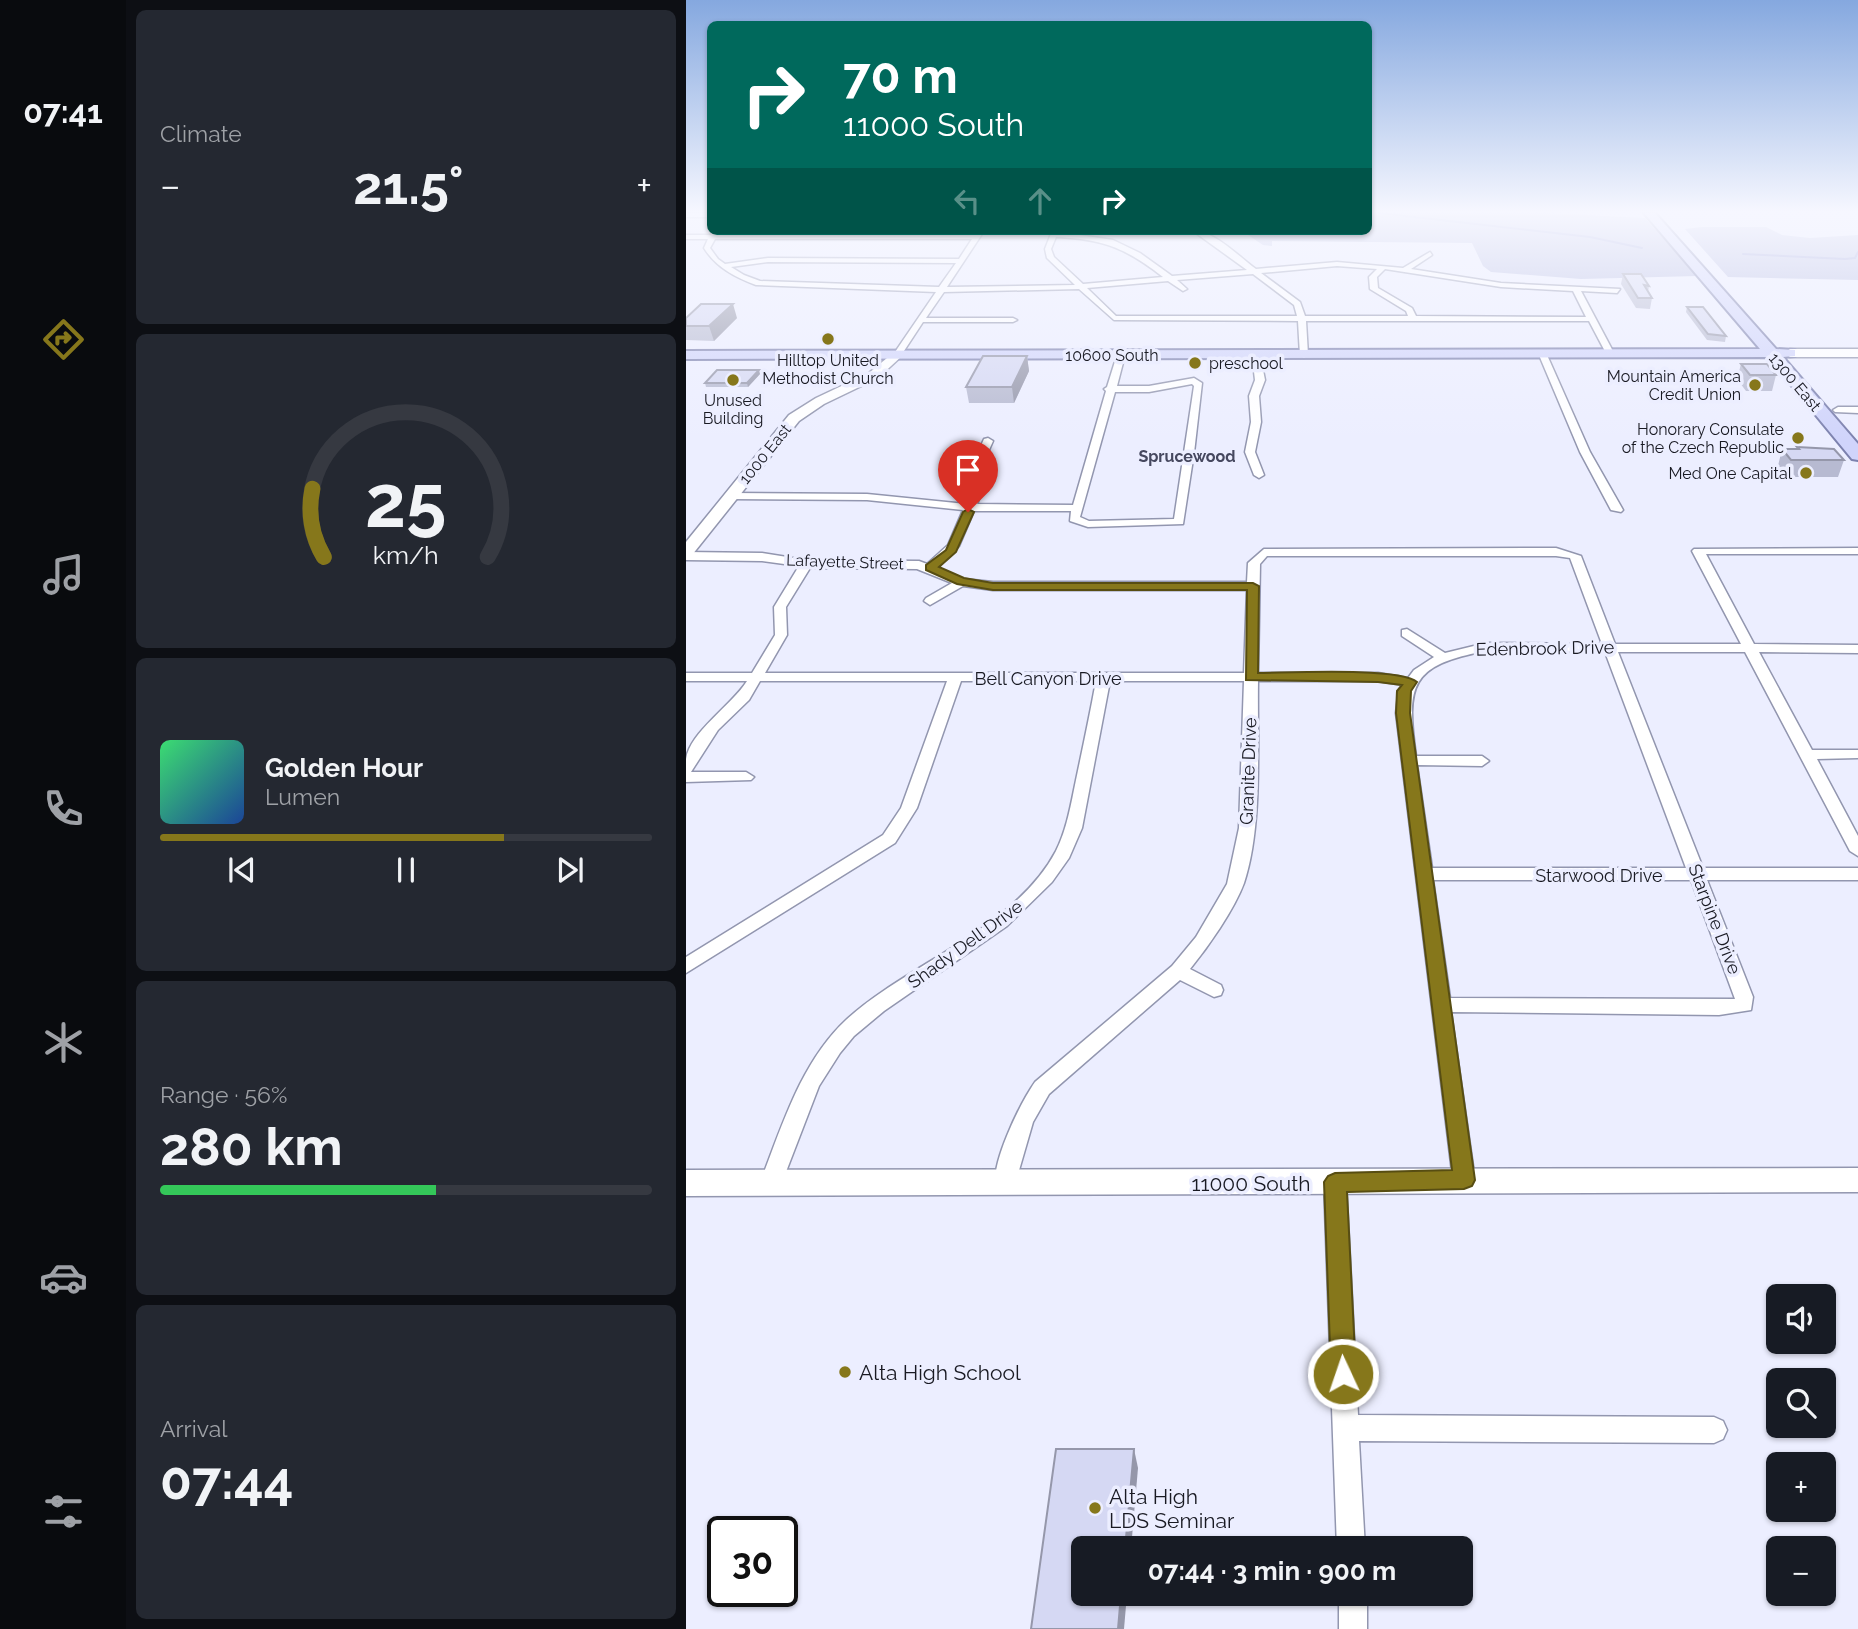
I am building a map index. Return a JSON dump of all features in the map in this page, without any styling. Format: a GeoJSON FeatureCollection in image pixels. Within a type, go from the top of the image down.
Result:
{"type":"FeatureCollection","features":[{"type":"Feature","properties":{"kind":"main road","name":"1300 East"},"geometry":{"type":"LineString","coordinates":[[1715,289],[1858,455]]}},
{"type":"Feature","properties":{"kind":"main road","name":"1300 East"},"geometry":{"type":"LineString","coordinates":[[1730,289],[1858,432]]}},
{"type":"Feature","properties":{"kind":"main road","name":"10600 South"},"geometry":{"type":"LineString","coordinates":[[686,355],[1858,353]]}},
{"type":"Feature","properties":{"kind":"street"},"geometry":{"type":"LineString","coordinates":[[907,289],[985,289]]}},
{"type":"Feature","properties":{"kind":"street"},"geometry":{"type":"LineString","coordinates":[[1081,289],[1114,318],[1591,319]]}},
{"type":"Feature","properties":{"kind":"street"},"geometry":{"type":"LineString","coordinates":[[1278,289],[1297,304],[1302,319],[1304,355]]}},
{"type":"Feature","properties":{"kind":"street"},"geometry":{"type":"LineString","coordinates":[[1374,289],[1409,310],[1413,319]]}},
{"type":"Feature","properties":{"kind":"street"},"geometry":{"type":"LineString","coordinates":[[1562,289],[1617,291]]}},
{"type":"Feature","properties":{"kind":"street"},"geometry":{"type":"LineString","coordinates":[[897,355],[940,290]]}},
{"type":"Feature","properties":{"kind":"street"},"geometry":{"type":"LineString","coordinates":[[1576,290],[1611,355]]}},
{"type":"Feature","properties":{"kind":"street"},"geometry":{"type":"LineString","coordinates":[[921,320],[1013,320]]}},
{"type":"Feature","properties":{"kind":"street","name":"1000 East"},"geometry":{"type":"LineString","coordinates":[[686,554],[801,411],[868,382],[882,372],[897,355]]}},
{"type":"Feature","properties":{"kind":"street"},"geometry":{"type":"LineString","coordinates":[[1109,389],[1149,388],[1194,380],[1199,388],[1179,522],[1076,522],[1075,508],[1109,389],[1121,355]]}},
{"type":"Feature","properties":{"kind":"street"},"geometry":{"type":"LineString","coordinates":[[1256,355],[1260,380],[1254,396],[1256,422],[1250,452],[1259,475]]}},
{"type":"Feature","properties":{"kind":"street"},"geometry":{"type":"LineString","coordinates":[[1543,355],[1585,452],[1617,510]]}},
{"type":"Feature","properties":{"kind":"street"},"geometry":{"type":"LineString","coordinates":[[1838,410],[1858,410]]}},
{"type":"Feature","properties":{"kind":"street"},"geometry":{"type":"LineString","coordinates":[[930,568],[951,552],[985,472],[984,450],[988,441]]}},
{"type":"Feature","properties":{"kind":"street"},"geometry":{"type":"LineString","coordinates":[[1190,456],[1231,457]]}},
{"type":"Feature","properties":{"kind":"street"},"geometry":{"type":"LineString","coordinates":[[731,496],[867,497],[970,508],[1075,508]]}},
{"type":"Feature","properties":{"kind":"street","name":"Granite Drive"},"geometry":{"type":"LineString","coordinates":[[1005,1184],[1021,1121],[1042,1088],[1178,971],[1221,913],[1235,884],[1247,828],[1254,562],[1260,555],[1276,551],[1571,554]]}},
{"type":"Feature","properties":{"kind":"street"},"geometry":{"type":"LineString","coordinates":[[1858,551],[1698,551],[1858,851]]}},
{"type":"Feature","properties":{"kind":"street","name":"Lafayette Street"},"geometry":{"type":"LineString","coordinates":[[686,554],[762,557],[807,564],[908,564],[930,568],[961,582],[993,586],[1253,586]]}},
{"type":"Feature","properties":{"kind":"street","name":"Starpine Drive"},"geometry":{"type":"LineString","coordinates":[[1440,1005],[1719,1008],[1744,1005],[1742,988],[1579,563],[1571,554]]}},
{"type":"Feature","properties":{"kind":"street"},"geometry":{"type":"LineString","coordinates":[[686,769],[706,735],[744,696],[781,635],[780,607],[807,564]]}},
{"type":"Feature","properties":{"kind":"street"},"geometry":{"type":"LineString","coordinates":[[930,601],[961,582]]}},
{"type":"Feature","properties":{"kind":"street"},"geometry":{"type":"LineString","coordinates":[[1407,634],[1443,657]]}},
{"type":"Feature","properties":{"kind":"street","name":"Edenbrook Drive"},"geometry":{"type":"LineString","coordinates":[[1410,682],[1418,672],[1443,657],[1486,647],[1858,649]]}},
{"type":"Feature","properties":{"kind":"street","name":"Bell Canyon Drive"},"geometry":{"type":"LineString","coordinates":[[686,677],[1378,677],[1410,682]]}},
{"type":"Feature","properties":{"kind":"street","name":"Shady Dell Drive"},"geometry":{"type":"LineString","coordinates":[[771,1183],[808,1087],[833,1046],[868,1013],[1017,908],[1056,869],[1068,848],[1074,828],[1104,677]]}},
{"type":"Feature","properties":{"kind":"street"},"geometry":{"type":"LineString","coordinates":[[686,966],[889,839],[909,808],[956,678]]}},
{"type":"Feature","properties":{"kind":"street"},"geometry":{"type":"LineString","coordinates":[[1410,682],[1403,702],[1409,760],[1464,1180]]}},
{"type":"Feature","properties":{"kind":"street"},"geometry":{"type":"LineString","coordinates":[[1806,755],[1858,754]]}},
{"type":"Feature","properties":{"kind":"street"},"geometry":{"type":"LineString","coordinates":[[1409,760],[1482,761]]}},
{"type":"Feature","properties":{"kind":"street"},"geometry":{"type":"LineString","coordinates":[[686,777],[746,777]]}},
{"type":"Feature","properties":{"kind":"street","name":"Starwood Drive"},"geometry":{"type":"LineString","coordinates":[[1424,874],[1858,874]]}},
{"type":"Feature","properties":{"kind":"street"},"geometry":{"type":"LineString","coordinates":[[1178,971],[1214,990]]}},
{"type":"Feature","properties":{"kind":"street","name":"11000 South"},"geometry":{"type":"LineString","coordinates":[[686,1183],[1858,1180]]}},
{"type":"Feature","properties":{"kind":"street"},"geometry":{"type":"LineString","coordinates":[[1335,1182],[1350,1536]]}},
{"type":"Feature","properties":{"kind":"street"},"geometry":{"type":"LineString","coordinates":[[1346,1428],[1714,1430]]}},
{"type":"Feature","properties":{"kind":"street"},"geometry":{"type":"LineString","coordinates":[[1353,1606],[1353,1629]]}},
{"type":"Feature","properties":{"kind":"building"},"geometry":{"type":"Polygon","coordinates":[[[1632,289],[1646,289],[1652,298],[1638,298],[1632,289]]]}},
{"type":"Feature","properties":{"kind":"building"},"geometry":{"type":"Polygon","coordinates":[[[701,304],[733,304],[709,326],[686,326],[686,318],[701,304]]]}},
{"type":"Feature","properties":{"kind":"building"},"geometry":{"type":"Polygon","coordinates":[[[1687,307],[1703,307],[1726,336],[1708,334],[1687,307]]]}},
{"type":"Feature","properties":{"kind":"building"},"geometry":{"type":"Polygon","coordinates":[[[983,356],[1027,356],[1012,387],[966,387],[983,356]]]}},
{"type":"Feature","properties":{"kind":"building"},"geometry":{"type":"Polygon","coordinates":[[[1741,364],[1767,364],[1776,375],[1750,375],[1741,364]]]}},
{"type":"Feature","properties":{"kind":"building","name":"Unused Building"},"geometry":{"type":"Polygon","coordinates":[[[717,370],[759,370],[747,383],[705,383],[717,370]]]}},
{"type":"Feature","properties":{"kind":"building"},"geometry":{"type":"Polygon","coordinates":[[[1797,447],[1834,449],[1844,460],[1791,460],[1782,449],[1799,449],[1797,447]]]}},
{"type":"Feature","properties":{"kind":"building","name":"Alta High LDS Seminar"},"geometry":{"type":"Polygon","coordinates":[[[1056,1449],[1134,1449],[1126,1536],[1071,1536],[1071,1606],[1120,1606],[1118,1629],[1031,1629],[1056,1449]]]}},
{"type":"Feature","properties":{"kind":"place","name":"Hilltop United Methodist Church"},"geometry":{"type":"Point","coordinates":[828,339]}},
{"type":"Feature","properties":{"kind":"place","name":"preschool"},"geometry":{"type":"Point","coordinates":[1195,363]}},
{"type":"Feature","properties":{"kind":"place","name":"Unused Building"},"geometry":{"type":"Point","coordinates":[733,380]}},
{"type":"Feature","properties":{"kind":"place","name":"Mountain America Credit Union"},"geometry":{"type":"Point","coordinates":[1755,385]}},
{"type":"Feature","properties":{"kind":"place","name":"Honorary Consulate of the Czech Republic"},"geometry":{"type":"Point","coordinates":[1798,438]}},
{"type":"Feature","properties":{"kind":"place","name":"Med One Capital"},"geometry":{"type":"Point","coordinates":[1806,473]}},
{"type":"Feature","properties":{"kind":"place","name":"Alta High School"},"geometry":{"type":"Point","coordinates":[845,1372]}},
{"type":"Feature","properties":{"kind":"place","name":"Alta High LDS Seminar"},"geometry":{"type":"Point","coordinates":[1095,1508]}},
{"type":"Feature","properties":{"kind":"district","name":"Sprucewood"},"geometry":{"type":"Point","coordinates":[1187,456]}},
{"type":"Feature","properties":{"kind":"route"},"geometry":{"type":"LineString","coordinates":[[968,512],[951,552],[930,568],[961,582],[993,586],[1253,586],[1251,677],[1378,677],[1410,682],[1404,691],[1403,713],[1464,1180],[1335,1182],[1343,1374]]}}]}
